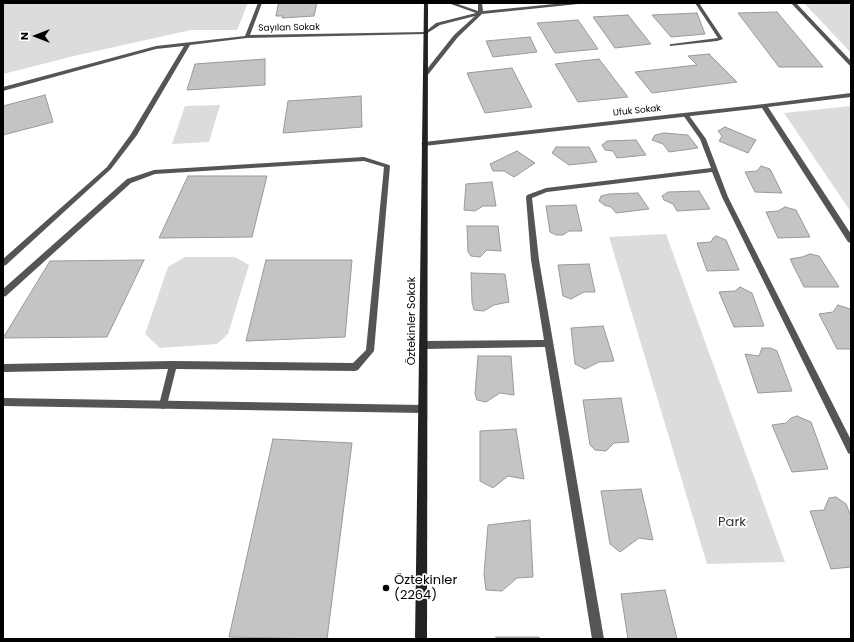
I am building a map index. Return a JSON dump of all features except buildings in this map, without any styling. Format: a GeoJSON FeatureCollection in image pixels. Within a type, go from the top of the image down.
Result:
{"type":"FeatureCollection","features":[{"type":"Feature","properties":{"kind":"street"},"geometry":{"type":"LineString","coordinates":[[247,37],[260,3]]}},
{"type":"Feature","properties":{"kind":"street","name":"Öztekinler Sokak"},"geometry":{"type":"LineString","coordinates":[[421,639],[426,3]]}},
{"type":"Feature","properties":{"kind":"street"},"geometry":{"type":"LineString","coordinates":[[450,3],[481,13]]}},
{"type":"Feature","properties":{"kind":"street"},"geometry":{"type":"LineString","coordinates":[[480,3],[481,13]]}},
{"type":"Feature","properties":{"kind":"street"},"geometry":{"type":"LineString","coordinates":[[426,33],[438,24],[481,13],[578,3]]}},
{"type":"Feature","properties":{"kind":"street"},"geometry":{"type":"LineString","coordinates":[[672,45],[721,39],[697,3]]}},
{"type":"Feature","properties":{"kind":"street"},"geometry":{"type":"LineString","coordinates":[[793,3],[851,64]]}},
{"type":"Feature","properties":{"kind":"street"},"geometry":{"type":"LineString","coordinates":[[425,74],[456,36],[481,13]]}},
{"type":"Feature","properties":{"kind":"street","name":"Sayılan Sokak"},"geometry":{"type":"LineString","coordinates":[[3,89],[156,48],[247,37],[426,33]]}},
{"type":"Feature","properties":{"kind":"street"},"geometry":{"type":"LineString","coordinates":[[3,263],[109,168],[134,135],[188,44]]}},
{"type":"Feature","properties":{"kind":"street","name":"Ufuk Sokak"},"geometry":{"type":"LineString","coordinates":[[424,144],[764,106],[851,94]]}},
{"type":"Feature","properties":{"kind":"street"},"geometry":{"type":"LineString","coordinates":[[764,106],[851,240]]}},
{"type":"Feature","properties":{"kind":"street"},"geometry":{"type":"LineString","coordinates":[[686,115],[703,139],[725,197],[851,450]]}},
{"type":"Feature","properties":{"kind":"street"},"geometry":{"type":"LineString","coordinates":[[3,294],[129,181],[154,172],[364,159],[387,166],[370,351],[355,367],[173,366],[3,368]]}},
{"type":"Feature","properties":{"kind":"street"},"geometry":{"type":"LineString","coordinates":[[598,639],[535,260],[529,197],[546,190],[714,170]]}},
{"type":"Feature","properties":{"kind":"street"},"geometry":{"type":"LineString","coordinates":[[423,345],[549,343]]}},
{"type":"Feature","properties":{"kind":"street"},"geometry":{"type":"LineString","coordinates":[[163,405],[173,366]]}},
{"type":"Feature","properties":{"kind":"street"},"geometry":{"type":"LineString","coordinates":[[3,402],[422,409]]}},
{"type":"Feature","properties":{"kind":"green space"},"geometry":{"type":"Polygon","coordinates":[[[3,3],[248,3],[237,30],[191,30],[78,55],[3,74],[3,3]]]}},
{"type":"Feature","properties":{"kind":"green space"},"geometry":{"type":"Polygon","coordinates":[[[804,3],[851,3],[851,53],[804,3]]]}},
{"type":"Feature","properties":{"kind":"green space"},"geometry":{"type":"Polygon","coordinates":[[[220,105],[209,142],[172,144],[185,106],[220,105]]]}},
{"type":"Feature","properties":{"kind":"green space"},"geometry":{"type":"Polygon","coordinates":[[[851,106],[851,212],[784,113],[851,106]]]}},
{"type":"Feature","properties":{"kind":"green space","name":"Park"},"geometry":{"type":"Polygon","coordinates":[[[666,234],[785,562],[707,564],[609,237],[666,234]]]}},
{"type":"Feature","properties":{"kind":"green space"},"geometry":{"type":"Polygon","coordinates":[[[185,257],[235,257],[249,265],[228,334],[217,344],[160,348],[145,334],[168,267],[185,257]]]}},
{"type":"Feature","properties":{"kind":"place","name":"Öztekinler (2264)"},"geometry":{"type":"Point","coordinates":[386,588]}}]}
